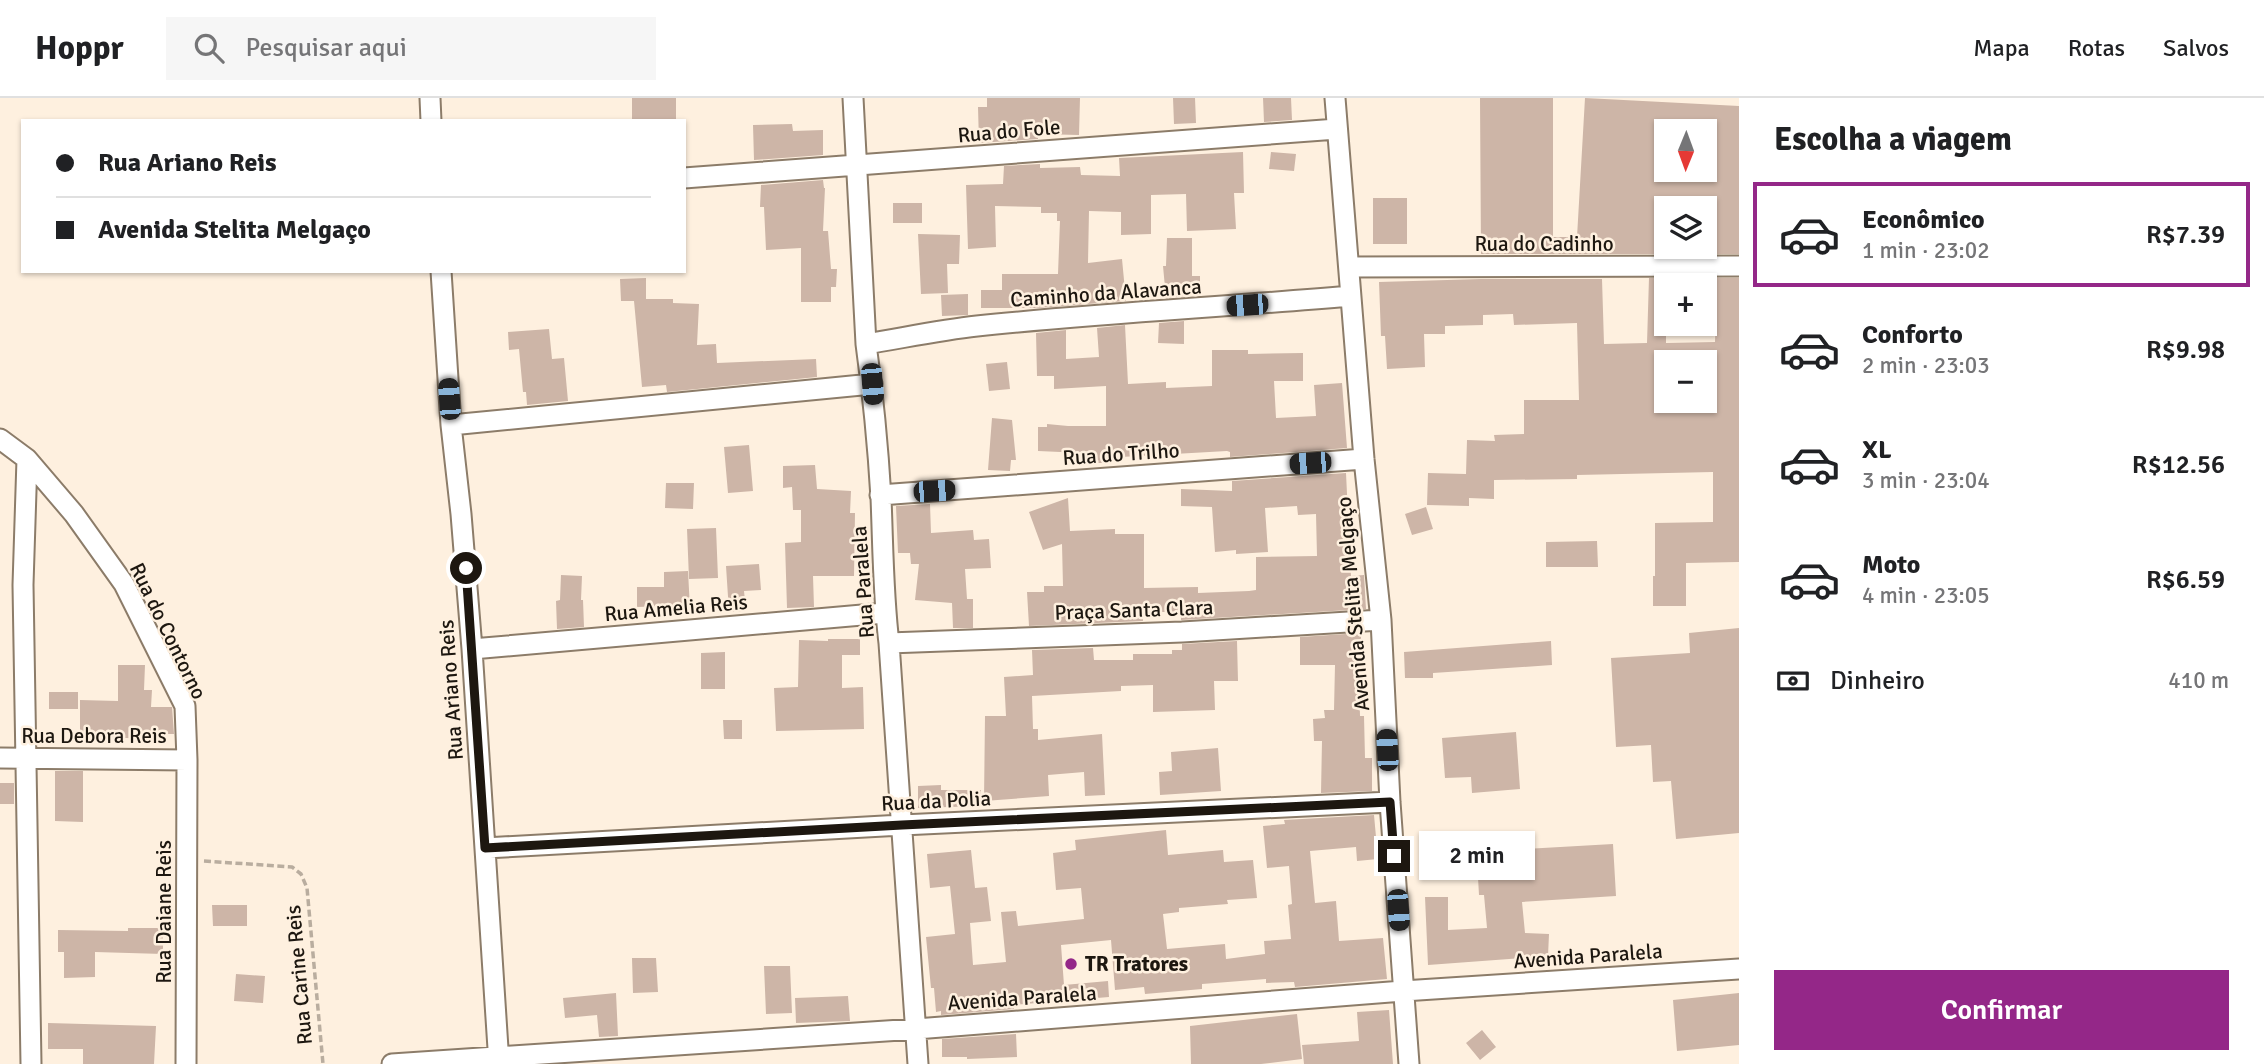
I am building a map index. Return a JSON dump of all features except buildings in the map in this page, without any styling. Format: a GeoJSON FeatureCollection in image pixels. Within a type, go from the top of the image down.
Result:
{"type":"FeatureCollection","features":[{"type":"Feature","properties":{"kind":"street"},"geometry":{"type":"LineString","coordinates":[[430,98],[432,119]]}},
{"type":"Feature","properties":{"kind":"street","name":"Rua Paralela"},"geometry":{"type":"LineString","coordinates":[[853,98],[866,344],[872,384],[885,613],[918,1064]]}},
{"type":"Feature","properties":{"kind":"street","name":"Avenida Stelita Melgaço"},"geometry":{"type":"LineString","coordinates":[[1335,98],[1364,459],[1381,620],[1390,802],[1409,1064]]}},
{"type":"Feature","properties":{"kind":"street","name":"Rua do Fole"},"geometry":{"type":"LineString","coordinates":[[686,178],[1338,130]]}},
{"type":"Feature","properties":{"kind":"street","name":"Rua do Cadinho"},"geometry":{"type":"LineString","coordinates":[[1349,267],[1739,266]]}},
{"type":"Feature","properties":{"kind":"street","name":"Rua Ariano Reis"},"geometry":{"type":"LineString","coordinates":[[441,273],[451,425],[472,649],[499,1060]]}},
{"type":"Feature","properties":{"kind":"street","name":"Caminho da Alavanca"},"geometry":{"type":"LineString","coordinates":[[866,344],[974,327],[1097,314],[1350,296]]}},
{"type":"Feature","properties":{"kind":"street"},"geometry":{"type":"LineString","coordinates":[[451,425],[872,384]]}},
{"type":"Feature","properties":{"kind":"street","name":"Rua do Contorno"},"geometry":{"type":"LineString","coordinates":[[0,439],[27,459],[74,514],[124,584],[184,706],[187,760]]}},
{"type":"Feature","properties":{"kind":"street"},"geometry":{"type":"LineString","coordinates":[[27,459],[23,585],[31,1064]]}},
{"type":"Feature","properties":{"kind":"street","name":"Rua do Trilho"},"geometry":{"type":"LineString","coordinates":[[880,495],[1364,459]]}},
{"type":"Feature","properties":{"kind":"street","name":"Rua Amelia Reis"},"geometry":{"type":"LineString","coordinates":[[472,649],[885,613]]}},
{"type":"Feature","properties":{"kind":"street","name":"Praça Santa Clara"},"geometry":{"type":"LineString","coordinates":[[889,642],[1182,632],[1381,620]]}},
{"type":"Feature","properties":{"kind":"street","name":"Rua Debora Reis"},"geometry":{"type":"LineString","coordinates":[[0,758],[187,760]]}},
{"type":"Feature","properties":{"kind":"street","name":"Rua Daiane Reis"},"geometry":{"type":"LineString","coordinates":[[187,760],[187,1064]]}},
{"type":"Feature","properties":{"kind":"street","name":"Rua da Polia"},"geometry":{"type":"LineString","coordinates":[[485,848],[1390,802]]}},
{"type":"Feature","properties":{"kind":"street","name":"Avenida Paralela"},"geometry":{"type":"LineString","coordinates":[[392,1064],[499,1060],[1404,991],[1739,969]]}},
{"type":"Feature","properties":{"kind":"path","name":"Rua Carine Reis"},"geometry":{"type":"LineString","coordinates":[[187,859],[292,867],[301,874],[307,888],[323,1064]]}},
{"type":"Feature","properties":{"kind":"place","name":"TR Tratores"},"geometry":{"type":"Point","coordinates":[1071,964]}},
{"type":"Feature","properties":{"kind":"route"},"geometry":{"type":"LineString","coordinates":[[466,568],[485,848],[1390,802],[1394,856]]}}]}
